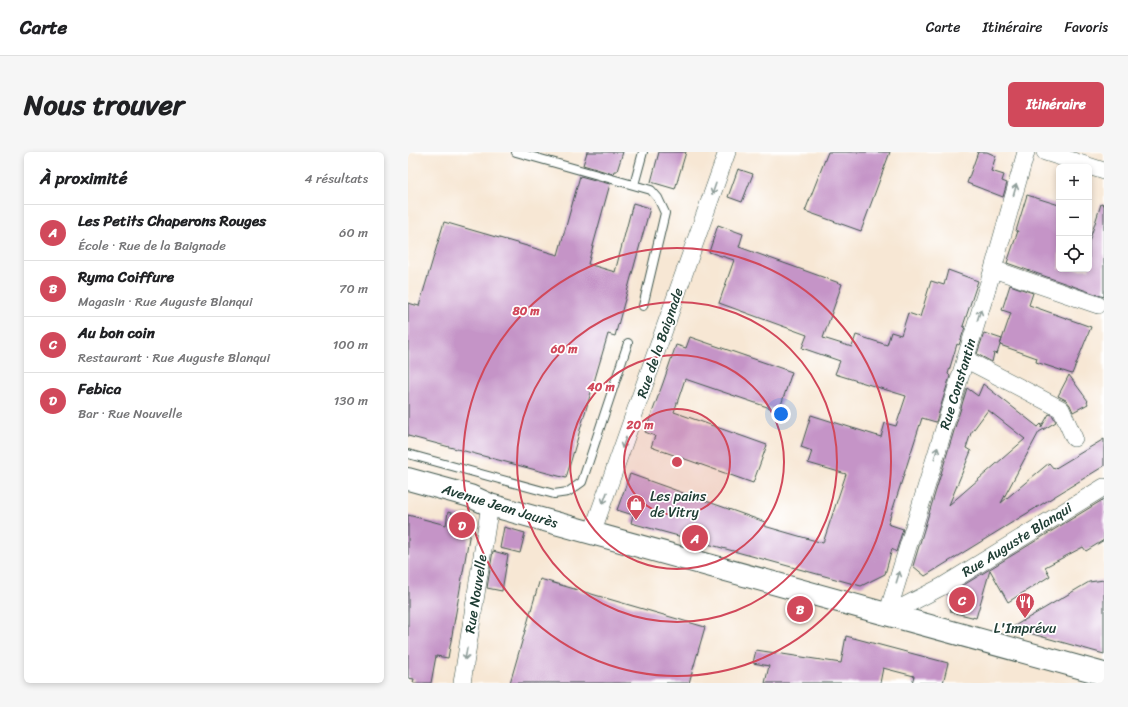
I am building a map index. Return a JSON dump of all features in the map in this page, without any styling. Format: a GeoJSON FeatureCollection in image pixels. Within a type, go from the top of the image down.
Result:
{"type":"FeatureCollection","features":[{"type":"Feature","properties":{"kind":"main road","name":"Avenue Jean Jaurès"},"geometry":{"type":"LineString","coordinates":[[408,479],[470,496],[490,505],[1104,674]]}},
{"type":"Feature","properties":{"kind":"street","name":"Rue de la Baignade"},"geometry":{"type":"LineString","coordinates":[[592,533],[727,152]]}},
{"type":"Feature","properties":{"kind":"street","name":"Rue Constantin"},"geometry":{"type":"LineString","coordinates":[[887,614],[993,269],[1026,152]]}},
{"type":"Feature","properties":{"kind":"street"},"geometry":{"type":"LineString","coordinates":[[1045,152],[1104,171]]}},
{"type":"Feature","properties":{"kind":"street"},"geometry":{"type":"LineString","coordinates":[[993,269],[1098,305]]}},
{"type":"Feature","properties":{"kind":"street"},"geometry":{"type":"LineString","coordinates":[[965,359],[1061,409],[1074,438]]}},
{"type":"Feature","properties":{"kind":"street","name":"Rue Auguste Blanqui"},"geometry":{"type":"LineString","coordinates":[[887,614],[943,586],[1104,487]]}},
{"type":"Feature","properties":{"kind":"street","name":"Rue Nouvelle"},"geometry":{"type":"LineString","coordinates":[[462,683],[490,505]]}},
{"type":"Feature","properties":{"kind":"lane"},"geometry":{"type":"LineString","coordinates":[[516,152],[651,190],[658,198],[665,213],[643,306]]}},
{"type":"Feature","properties":{"kind":"lane"},"geometry":{"type":"LineString","coordinates":[[634,185],[643,152]]}},
{"type":"Feature","properties":{"kind":"lane"},"geometry":{"type":"LineString","coordinates":[[408,454],[554,494],[568,492],[582,482],[628,343]]}},
{"type":"Feature","properties":{"kind":"building"},"geometry":{"type":"Polygon","coordinates":[[[587,152],[623,152],[617,171],[614,171],[613,174],[583,165],[587,152]]]}},
{"type":"Feature","properties":{"kind":"building"},"geometry":{"type":"Polygon","coordinates":[[[659,152],[686,152],[675,189],[651,182],[659,152]]]}},
{"type":"Feature","properties":{"kind":"building"},"geometry":{"type":"Polygon","coordinates":[[[828,152],[890,152],[861,231],[805,211],[828,152]]]}},
{"type":"Feature","properties":{"kind":"building"},"geometry":{"type":"Polygon","coordinates":[[[978,152],[987,152],[996,156],[991,171],[1004,175],[1002,181],[1007,183],[1003,197],[967,183],[978,152]]]}},
{"type":"Feature","properties":{"kind":"building"},"geometry":{"type":"Polygon","coordinates":[[[738,169],[753,174],[742,202],[728,197],[738,169]]]}},
{"type":"Feature","properties":{"kind":"building"},"geometry":{"type":"Polygon","coordinates":[[[580,176],[610,184],[588,264],[615,272],[633,203],[650,208],[615,336],[608,334],[566,478],[408,436],[408,303],[419,306],[444,222],[558,255],[580,176]]]}},
{"type":"Feature","properties":{"kind":"building"},"geometry":{"type":"Polygon","coordinates":[[[1027,195],[1056,204],[1056,272],[1092,272],[1092,232],[1101,204],[1104,205],[1104,297],[1007,263],[1018,231],[1016,231],[1027,195]]]}},
{"type":"Feature","properties":{"kind":"building"},"geometry":{"type":"Polygon","coordinates":[[[718,225],[743,234],[739,247],[842,284],[823,338],[852,347],[856,335],[887,345],[891,332],[901,335],[908,313],[920,317],[931,281],[944,285],[948,270],[978,281],[963,326],[965,327],[959,345],[957,344],[948,374],[950,376],[936,422],[922,418],[888,524],[903,529],[896,552],[892,549],[885,574],[861,586],[631,523],[633,515],[617,510],[630,474],[765,522],[764,526],[823,543],[846,474],[808,463],[812,451],[801,447],[811,415],[881,437],[885,423],[896,426],[906,396],[835,374],[840,361],[802,348],[807,335],[719,303],[734,260],[709,252],[718,225]]]}},
{"type":"Feature","properties":{"kind":"building"},"geometry":{"type":"Polygon","coordinates":[[[1010,285],[1033,293],[1029,305],[1091,327],[1072,374],[1036,362],[1037,358],[1000,345],[1011,313],[1002,310],[1010,285]]]}},
{"type":"Feature","properties":{"kind":"building"},"geometry":{"type":"Polygon","coordinates":[[[984,333],[1002,339],[997,354],[994,353],[992,362],[977,354],[984,333]]]}},
{"type":"Feature","properties":{"kind":"building"},"geometry":{"type":"Polygon","coordinates":[[[690,337],[792,372],[779,411],[685,379],[674,412],[767,445],[753,483],[651,447],[655,436],[645,432],[676,345],[686,348],[690,337]]]}},
{"type":"Feature","properties":{"kind":"building"},"geometry":{"type":"Polygon","coordinates":[[[1069,375],[1088,401],[1088,404],[1073,412],[1066,400],[1058,396],[1069,375]]]}},
{"type":"Feature","properties":{"kind":"building"},"geometry":{"type":"Polygon","coordinates":[[[983,384],[1038,427],[1041,424],[1041,428],[1049,414],[1053,416],[1056,422],[1039,432],[1001,503],[1049,463],[1054,469],[1104,439],[1104,466],[925,576],[913,566],[967,388],[978,396],[983,384]],[[988,410],[971,433],[966,448],[971,451],[949,505],[1025,439],[988,410]]]}},
{"type":"Feature","properties":{"kind":"building"},"geometry":{"type":"Polygon","coordinates":[[[1104,499],[1104,540],[1086,551],[1083,547],[1045,567],[1050,576],[1008,602],[990,570],[976,618],[951,612],[949,594],[1104,499]]]}},
{"type":"Feature","properties":{"kind":"building"},"geometry":{"type":"Polygon","coordinates":[[[448,512],[464,517],[471,526],[448,658],[436,656],[431,683],[413,683],[414,679],[408,678],[408,515],[446,525],[448,512]]]}},
{"type":"Feature","properties":{"kind":"building"},"geometry":{"type":"Polygon","coordinates":[[[504,527],[525,533],[520,553],[500,548],[504,527]]]}},
{"type":"Feature","properties":{"kind":"building"},"geometry":{"type":"Polygon","coordinates":[[[493,551],[508,555],[502,591],[487,588],[493,551]]]}},
{"type":"Feature","properties":{"kind":"building"},"geometry":{"type":"Polygon","coordinates":[[[540,579],[705,627],[689,683],[510,683],[540,579]]]}},
{"type":"Feature","properties":{"kind":"building"},"geometry":{"type":"Polygon","coordinates":[[[1104,580],[1104,654],[1011,628],[1089,582],[1104,580]]]}},
{"type":"Feature","properties":{"kind":"building"},"geometry":{"type":"Polygon","coordinates":[[[846,636],[948,663],[943,683],[912,683],[914,676],[883,668],[880,683],[765,683],[769,666],[753,663],[756,650],[841,663],[846,636]]]}},
{"type":"Feature","properties":{"kind":"place","name":"Les pains de Vitry"},"geometry":{"type":"Point","coordinates":[636,521]}},
{"type":"Feature","properties":{"kind":"place","name":"Febica"},"geometry":{"type":"Point","coordinates":[462,525]}},
{"type":"Feature","properties":{"kind":"place","name":"Les Petits Chaperons Rouges"},"geometry":{"type":"Point","coordinates":[695,538]}},
{"type":"Feature","properties":{"kind":"place","name":"Au bon coin"},"geometry":{"type":"Point","coordinates":[962,600]}},
{"type":"Feature","properties":{"kind":"place","name":"Ryma Coiffure"},"geometry":{"type":"Point","coordinates":[800,609]}},
{"type":"Feature","properties":{"kind":"place","name":"L'Imprévu"},"geometry":{"type":"Point","coordinates":[1025,619]}}]}
